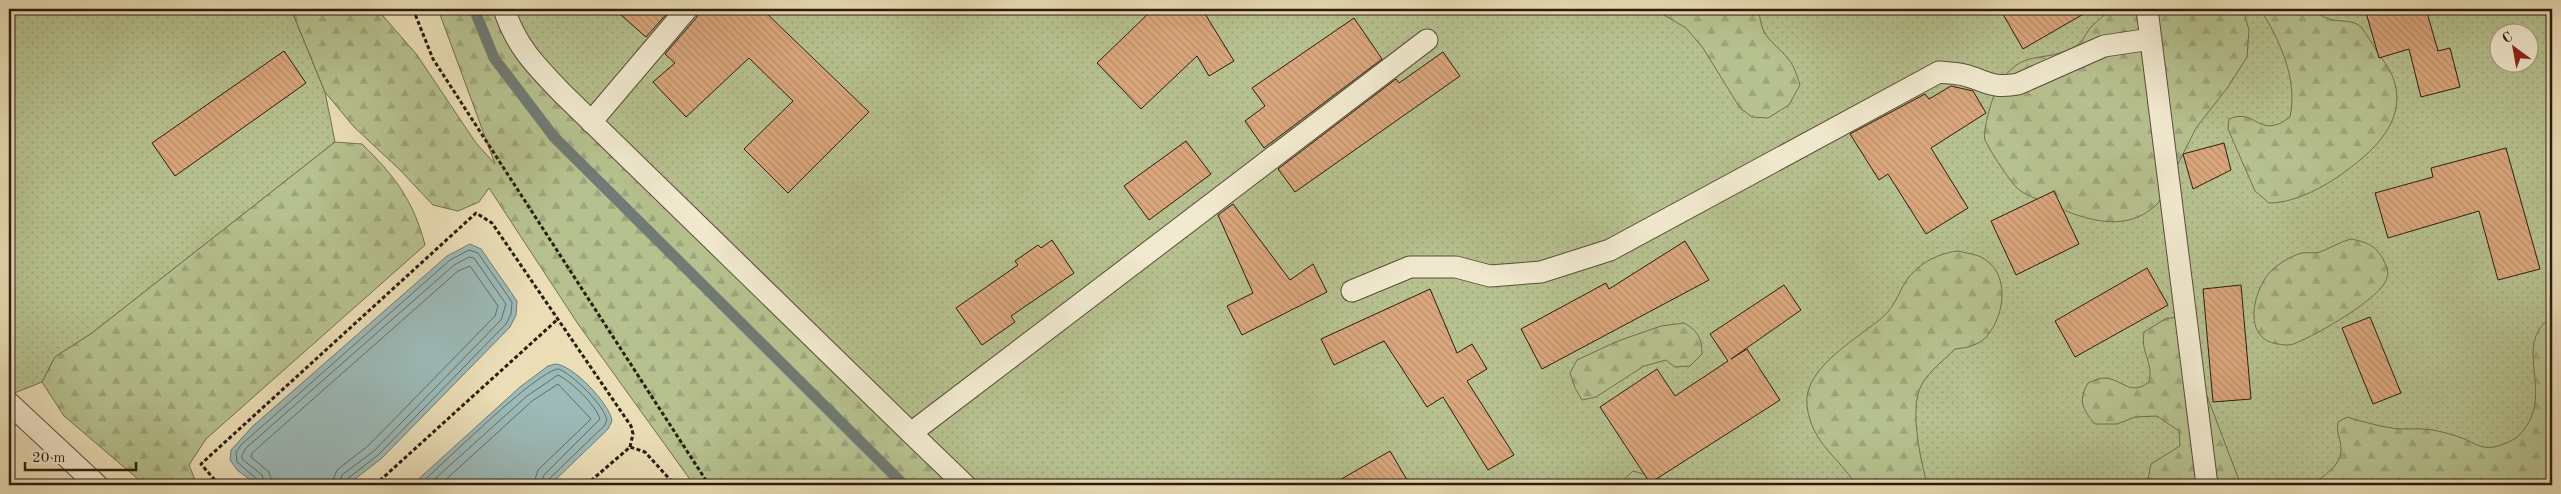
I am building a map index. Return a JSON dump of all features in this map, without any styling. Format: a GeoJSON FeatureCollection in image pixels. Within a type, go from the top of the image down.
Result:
{"type":"FeatureCollection","features":[{"type":"Feature","properties":{"kind":"lane"},"geometry":{"type":"LineString","coordinates":[[504,9],[512,32],[527,57],[591,122],[965,485]]}},
{"type":"Feature","properties":{"kind":"lane"},"geometry":{"type":"LineString","coordinates":[[591,122],[687,9]]}},
{"type":"Feature","properties":{"kind":"lane"},"geometry":{"type":"LineString","coordinates":[[2147,9],[2207,485]]}},
{"type":"Feature","properties":{"kind":"lane"},"geometry":{"type":"LineString","coordinates":[[1352,291],[1410,267],[1456,267],[1490,276],[1542,272],[1610,250],[1940,72],[1962,74],[1990,85],[2018,84],[2104,46],[2151,39]]}},
{"type":"Feature","properties":{"kind":"lane"},"geometry":{"type":"LineString","coordinates":[[911,433],[1426,40]]}},
{"type":"Feature","properties":{"kind":"lane"},"geometry":{"type":"LineString","coordinates":[[9,403],[97,485]]}},
{"type":"Feature","properties":{"kind":"path"},"geometry":{"type":"LineString","coordinates":[[413,9],[433,59],[709,485]]}},
{"type":"Feature","properties":{"kind":"path"},"geometry":{"type":"LineString","coordinates":[[220,485],[201,464],[476,212],[492,222],[631,426],[633,434],[630,447],[586,485]]}},
{"type":"Feature","properties":{"kind":"path"},"geometry":{"type":"LineString","coordinates":[[375,485],[558,319]]}},
{"type":"Feature","properties":{"kind":"path"},"geometry":{"type":"LineString","coordinates":[[630,447],[645,452],[675,485]]}},
{"type":"Feature","properties":{"kind":"green space"},"geometry":{"type":"Polygon","coordinates":[[[9,9],[291,9],[325,92],[335,142],[92,333],[55,357],[42,382],[12,394],[9,390],[9,9]]]}},
{"type":"Feature","properties":{"kind":"green space"},"geometry":{"type":"Polygon","coordinates":[[[291,9],[377,9],[417,55],[476,143],[495,164],[438,9],[504,9],[512,32],[965,485],[694,485],[578,324],[489,188],[479,202],[458,211],[433,205],[399,169],[354,127],[325,92],[291,9]]]}},
{"type":"Feature","properties":{"kind":"green space"},"geometry":{"type":"Polygon","coordinates":[[[504,9],[2552,9],[2552,485],[965,485],[562,93],[504,9]]]}},
{"type":"Feature","properties":{"kind":"green space"},"geometry":{"type":"Polygon","coordinates":[[[1654,9],[1759,9],[1763,29],[1793,66],[1800,85],[1789,105],[1768,118],[1752,117],[1740,108],[1703,48],[1686,28],[1654,9]]]}},
{"type":"Feature","properties":{"kind":"green space"},"geometry":{"type":"Polygon","coordinates":[[[2112,9],[2243,9],[2249,30],[2247,57],[2228,87],[2196,128],[2159,202],[2133,219],[2104,221],[2075,214],[2035,198],[2017,188],[1995,158],[1987,145],[1984,135],[1993,97],[2007,74],[2025,61],[2064,52],[2076,46],[2092,26],[2112,9]]]}},
{"type":"Feature","properties":{"kind":"green space"},"geometry":{"type":"Polygon","coordinates":[[[2260,9],[2314,9],[2320,15],[2327,18],[2357,24],[2362,28],[2391,73],[2396,90],[2396,105],[2392,120],[2385,133],[2364,157],[2323,186],[2297,198],[2269,203],[2255,191],[2228,129],[2229,119],[2238,116],[2271,126],[2290,117],[2292,89],[2286,61],[2260,9]]]}},
{"type":"Feature","properties":{"kind":"green space"},"geometry":{"type":"Polygon","coordinates":[[[335,142],[362,144],[384,167],[409,202],[425,245],[206,439],[189,465],[197,485],[145,485],[64,416],[42,382],[55,357],[92,333],[335,142]]]}},
{"type":"Feature","properties":{"kind":"green space"},"geometry":{"type":"Polygon","coordinates":[[[2351,239],[2375,248],[2381,256],[2388,271],[2387,278],[2382,286],[2347,315],[2305,339],[2287,345],[2266,340],[2259,333],[2255,323],[2254,312],[2256,300],[2265,278],[2278,265],[2298,254],[2320,252],[2351,239]]]}},
{"type":"Feature","properties":{"kind":"green space"},"geometry":{"type":"Polygon","coordinates":[[[1958,251],[1979,256],[1991,264],[2001,283],[2001,306],[1993,327],[1981,342],[1972,346],[1955,349],[1932,371],[1921,386],[1916,408],[1916,421],[1919,449],[1927,485],[1856,485],[1814,430],[1807,406],[1808,392],[1814,378],[1835,354],[1885,315],[1913,272],[1934,258],[1958,251]]]}},
{"type":"Feature","properties":{"kind":"green space"},"geometry":{"type":"Polygon","coordinates":[[[2177,317],[2241,485],[2147,485],[2151,464],[2180,446],[2179,431],[2157,416],[2135,417],[2117,424],[2095,424],[2084,409],[2082,399],[2088,383],[2104,378],[2136,388],[2149,382],[2150,368],[2143,340],[2144,332],[2165,319],[2177,317]]]}},
{"type":"Feature","properties":{"kind":"green space"},"geometry":{"type":"Polygon","coordinates":[[[2552,317],[2552,485],[2313,485],[2331,470],[2338,460],[2341,449],[2338,422],[2347,417],[2392,428],[2433,430],[2465,439],[2484,447],[2505,444],[2516,438],[2529,423],[2534,406],[2536,390],[2533,357],[2534,343],[2540,329],[2552,317]]]}},
{"type":"Feature","properties":{"kind":"green space"},"geometry":{"type":"Polygon","coordinates":[[[1684,323],[1696,332],[1701,344],[1702,354],[1690,366],[1675,367],[1666,360],[1644,366],[1596,397],[1582,400],[1575,388],[1570,373],[1577,360],[1618,341],[1661,326],[1684,323]]]}},
{"type":"Feature","properties":{"kind":"green space"},"geometry":{"type":"Polygon","coordinates":[[[1633,471],[1681,485],[1618,485],[1633,471]]]}},
{"type":"Feature","properties":{"kind":"water"},"geometry":{"type":"Polygon","coordinates":[[[470,244],[481,249],[517,301],[516,315],[510,327],[381,459],[347,485],[257,485],[237,470],[230,460],[231,450],[253,426],[447,256],[470,244]]]}},
{"type":"Feature","properties":{"kind":"water"},"geometry":{"type":"Polygon","coordinates":[[[555,364],[571,371],[598,395],[610,414],[612,421],[608,429],[550,485],[412,485],[520,387],[548,366],[555,364]]]}},
{"type":"Feature","properties":{"kind":"building"},"geometry":{"type":"Polygon","coordinates":[[[614,9],[671,9],[646,37],[614,9]]]}},
{"type":"Feature","properties":{"kind":"building"},"geometry":{"type":"Polygon","coordinates":[[[699,9],[762,9],[869,112],[788,193],[744,149],[793,101],[749,58],[686,117],[653,82],[675,63],[665,54],[697,17],[699,9]]]}},
{"type":"Feature","properties":{"kind":"building"},"geometry":{"type":"Polygon","coordinates":[[[1153,9],[1202,9],[1234,61],[1209,76],[1197,56],[1141,109],[1097,63],[1153,9]]]}},
{"type":"Feature","properties":{"kind":"building"},"geometry":{"type":"Polygon","coordinates":[[[2000,9],[2092,9],[2023,49],[2000,9]]]}},
{"type":"Feature","properties":{"kind":"building"},"geometry":{"type":"Polygon","coordinates":[[[2365,9],[2426,9],[2438,51],[2450,48],[2460,87],[2421,97],[2409,49],[2379,58],[2365,9]]]}},
{"type":"Feature","properties":{"kind":"building"},"geometry":{"type":"Polygon","coordinates":[[[1354,18],[1382,59],[1264,148],[1245,121],[1265,106],[1252,88],[1354,18]]]}},
{"type":"Feature","properties":{"kind":"building"},"geometry":{"type":"Polygon","coordinates":[[[284,51],[306,83],[175,176],[152,143],[284,51]]]}},
{"type":"Feature","properties":{"kind":"building"},"geometry":{"type":"Polygon","coordinates":[[[1443,52],[1460,76],[1295,192],[1278,169],[1396,79],[1399,83],[1443,52]]]}},
{"type":"Feature","properties":{"kind":"building"},"geometry":{"type":"Polygon","coordinates":[[[1951,86],[1973,91],[1986,113],[1931,148],[1968,208],[1926,234],[1888,174],[1879,180],[1850,134],[1925,94],[1929,99],[1951,86]]]}},
{"type":"Feature","properties":{"kind":"building"},"geometry":{"type":"Polygon","coordinates":[[[1186,141],[1211,174],[1149,220],[1124,186],[1186,141]]]}},
{"type":"Feature","properties":{"kind":"building"},"geometry":{"type":"Polygon","coordinates":[[[2224,143],[2231,170],[2193,189],[2183,154],[2224,143]]]}},
{"type":"Feature","properties":{"kind":"building"},"geometry":{"type":"Polygon","coordinates":[[[2506,148],[2540,269],[2498,280],[2479,211],[2388,238],[2375,193],[2433,177],[2431,168],[2506,148]]]}},
{"type":"Feature","properties":{"kind":"building"},"geometry":{"type":"Polygon","coordinates":[[[2054,191],[2079,244],[2016,275],[1991,221],[2054,191]]]}},
{"type":"Feature","properties":{"kind":"building"},"geometry":{"type":"Polygon","coordinates":[[[1233,204],[1290,280],[1313,264],[1327,292],[1242,335],[1227,306],[1253,293],[1218,215],[1233,204]]]}},
{"type":"Feature","properties":{"kind":"building"},"geometry":{"type":"Polygon","coordinates":[[[1052,240],[1074,273],[1011,316],[1015,322],[982,345],[956,308],[1018,265],[1015,261],[1038,245],[1041,248],[1052,240]]]}},
{"type":"Feature","properties":{"kind":"building"},"geometry":{"type":"Polygon","coordinates":[[[1685,241],[1709,280],[1542,369],[1521,329],[1606,283],[1609,289],[1685,241]]]}},
{"type":"Feature","properties":{"kind":"building"},"geometry":{"type":"Polygon","coordinates":[[[2147,268],[2168,305],[2075,357],[2055,321],[2147,268]]]}},
{"type":"Feature","properties":{"kind":"building"},"geometry":{"type":"Polygon","coordinates":[[[1784,285],[1801,310],[1731,359],[1747,349],[1780,400],[1650,483],[1600,407],[1657,369],[1675,396],[1728,361],[1710,334],[1784,285]]]}},
{"type":"Feature","properties":{"kind":"building"},"geometry":{"type":"Polygon","coordinates":[[[2241,285],[2251,399],[2213,402],[2203,289],[2241,285]]]}},
{"type":"Feature","properties":{"kind":"building"},"geometry":{"type":"Polygon","coordinates":[[[1430,289],[1457,353],[1472,344],[1487,369],[1467,381],[1514,455],[1488,470],[1443,397],[1427,407],[1384,341],[1334,365],[1321,339],[1430,289]]]}},
{"type":"Feature","properties":{"kind":"building"},"geometry":{"type":"Polygon","coordinates":[[[2370,317],[2401,393],[2373,404],[2342,328],[2370,317]]]}},
{"type":"Feature","properties":{"kind":"building"},"geometry":{"type":"Polygon","coordinates":[[[1390,451],[1410,485],[1331,485],[1390,451]]]}},
{"type":"Feature","properties":{"kind":"waterway"},"geometry":{"type":"LineString","coordinates":[[474,9],[494,58],[554,137],[904,485]]}}]}
